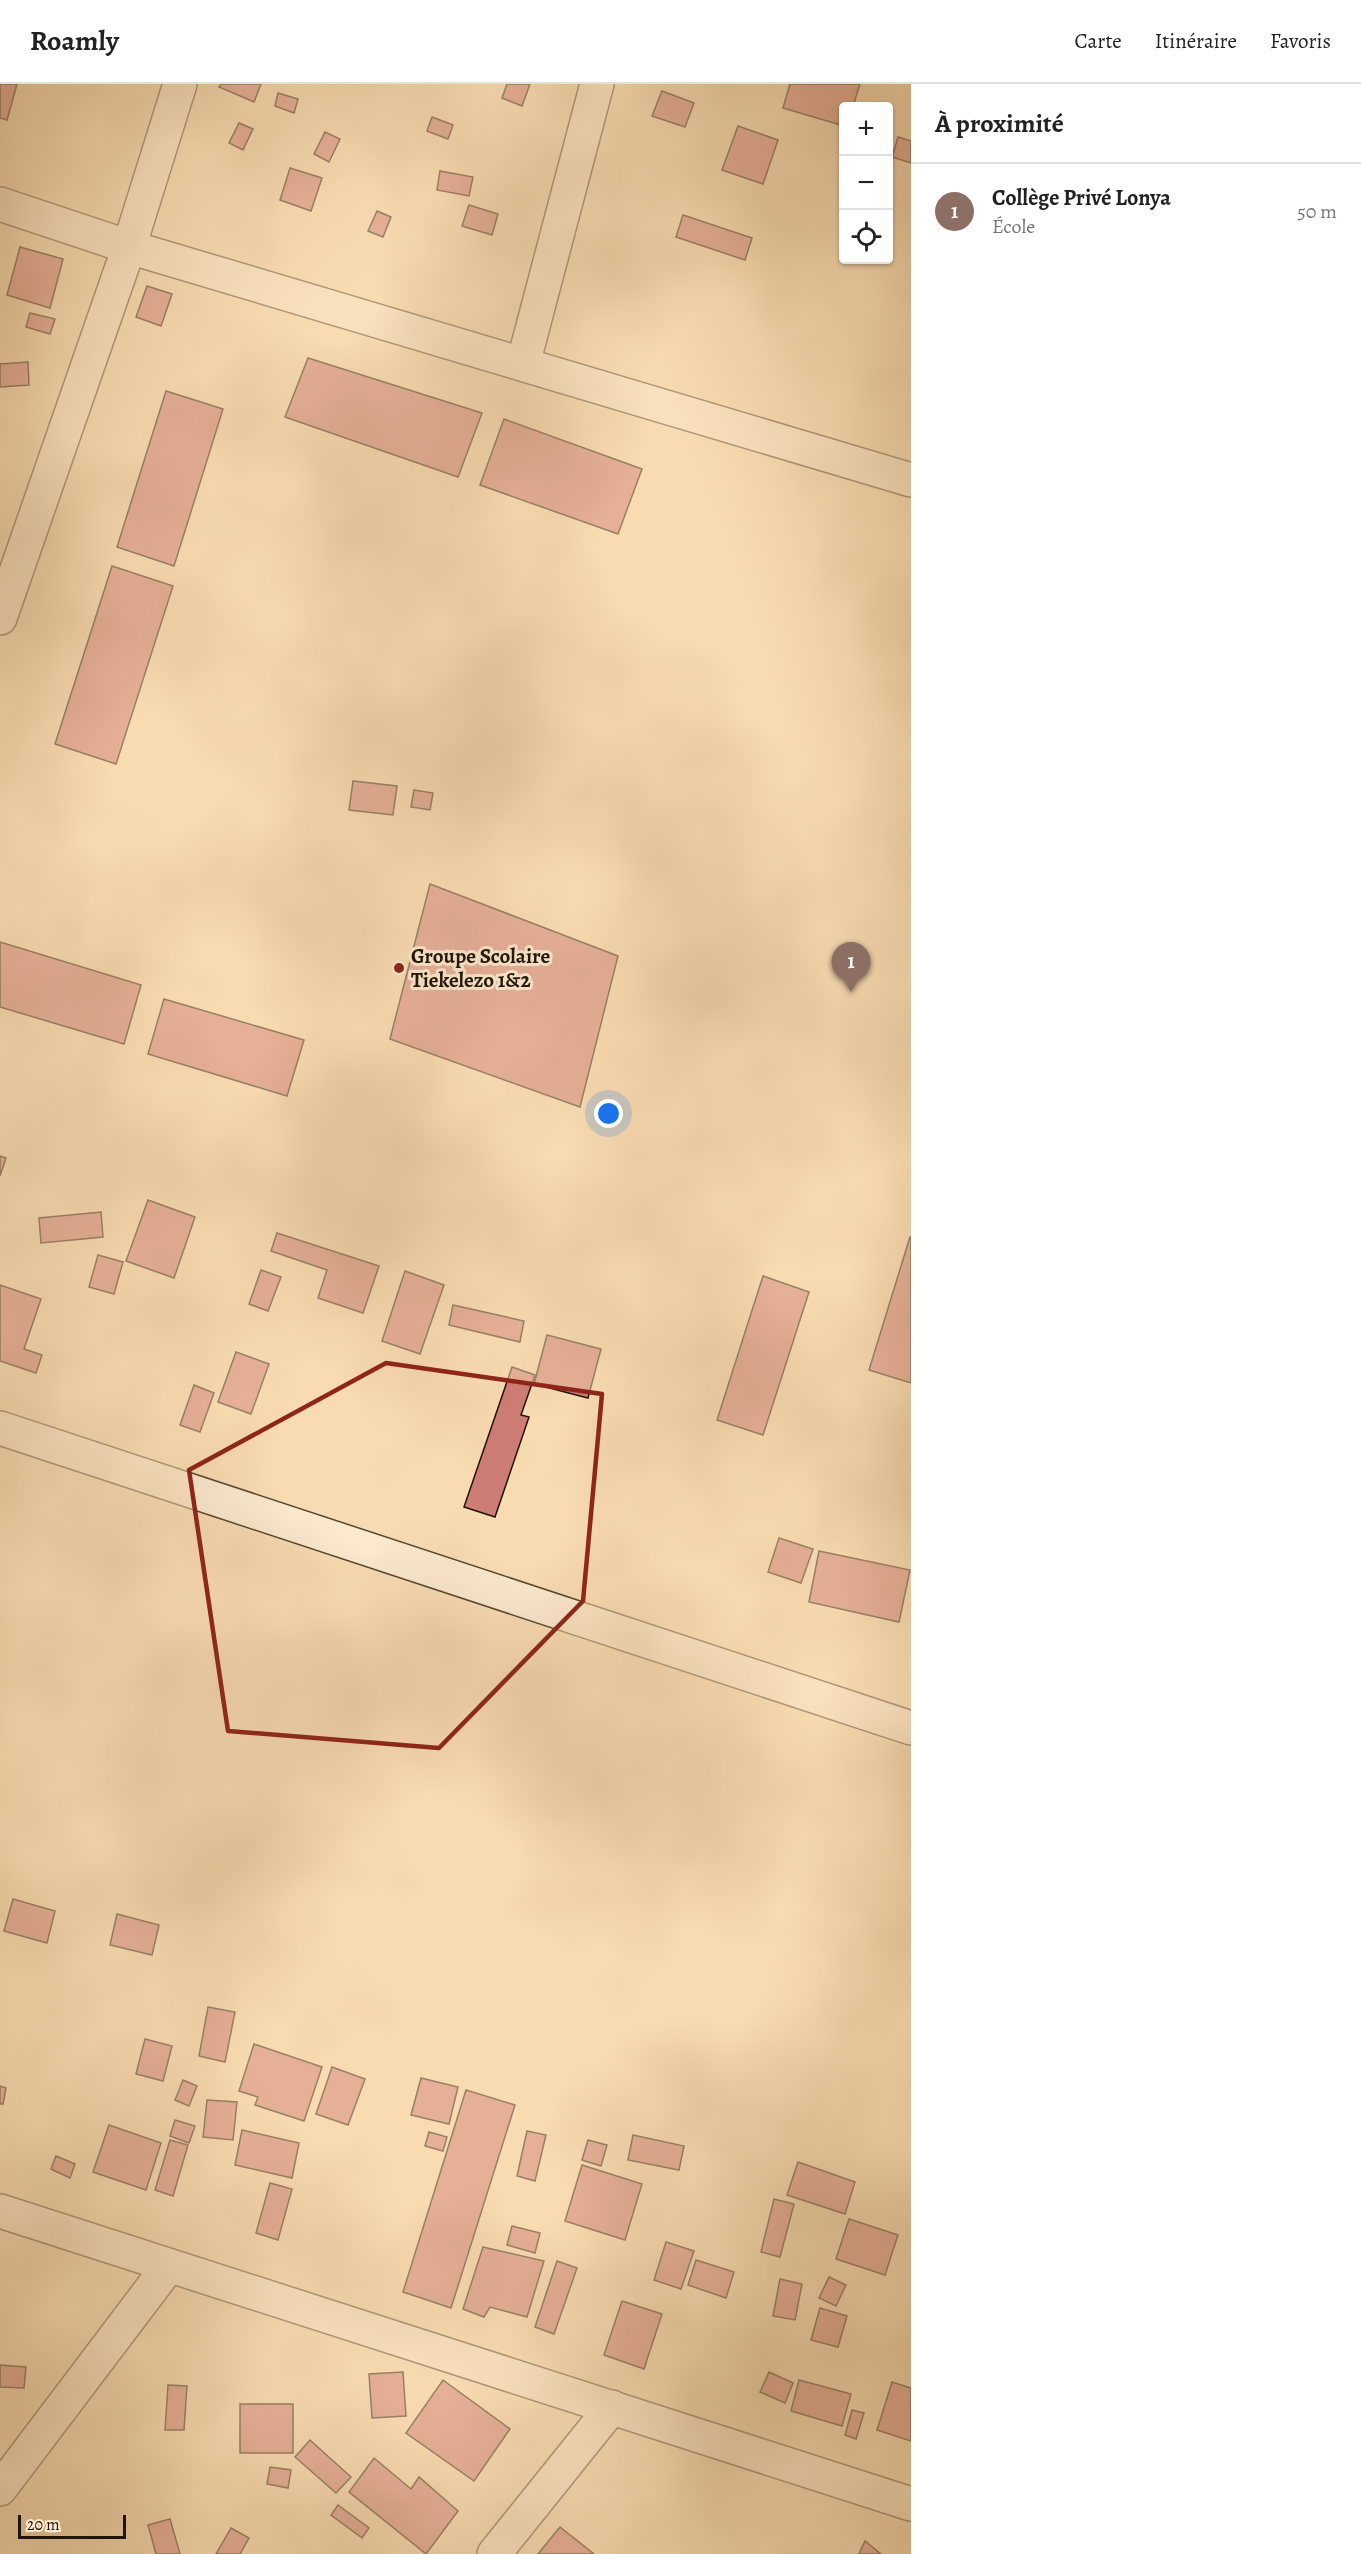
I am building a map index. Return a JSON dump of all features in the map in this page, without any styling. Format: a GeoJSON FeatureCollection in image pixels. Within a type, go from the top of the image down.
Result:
{"type":"FeatureCollection","features":[{"type":"Feature","properties":{"kind":"street"},"geometry":{"type":"LineString","coordinates":[[0,618],[129,247],[180,84]]}},
{"type":"Feature","properties":{"kind":"street"},"geometry":{"type":"LineString","coordinates":[[523,364],[597,84]]}},
{"type":"Feature","properties":{"kind":"street"},"geometry":{"type":"LineString","coordinates":[[0,204],[129,247],[911,480]]}},
{"type":"Feature","properties":{"kind":"street"},"geometry":{"type":"LineString","coordinates":[[0,1428],[911,1728]]}},
{"type":"Feature","properties":{"kind":"street"},"geometry":{"type":"LineString","coordinates":[[0,2211],[168,2267],[911,2504]]}},
{"type":"Feature","properties":{"kind":"street"},"geometry":{"type":"LineString","coordinates":[[0,2489],[168,2267]]}},
{"type":"Feature","properties":{"kind":"street"},"geometry":{"type":"LineString","coordinates":[[494,2554],[612,2407]]}},
{"type":"Feature","properties":{"kind":"highlighted area"},"geometry":{"type":"Polygon","coordinates":[[[386,1363],[602,1394],[583,1601],[439,1748],[228,1731],[189,1470],[386,1363]]]}},
{"type":"Feature","properties":{"kind":"building"},"geometry":{"type":"Polygon","coordinates":[[[0,84],[17,84],[7,120],[0,118],[0,84]]]}},
{"type":"Feature","properties":{"kind":"building"},"geometry":{"type":"Polygon","coordinates":[[[221,84],[261,84],[254,102],[219,87],[221,84]]]}},
{"type":"Feature","properties":{"kind":"building"},"geometry":{"type":"Polygon","coordinates":[[[507,84],[530,84],[522,106],[502,98],[507,84]]]}},
{"type":"Feature","properties":{"kind":"building"},"geometry":{"type":"Polygon","coordinates":[[[790,84],[860,84],[854,102],[839,102],[839,125],[783,108],[790,84]]]}},
{"type":"Feature","properties":{"kind":"building"},"geometry":{"type":"Polygon","coordinates":[[[662,91],[694,103],[685,127],[652,116],[662,91]]]}},
{"type":"Feature","properties":{"kind":"building"},"geometry":{"type":"Polygon","coordinates":[[[278,93],[298,99],[294,113],[275,106],[278,93]]]}},
{"type":"Feature","properties":{"kind":"building"},"geometry":{"type":"Polygon","coordinates":[[[432,117],[453,125],[448,139],[427,131],[432,117]]]}},
{"type":"Feature","properties":{"kind":"building"},"geometry":{"type":"Polygon","coordinates":[[[239,123],[253,129],[243,150],[229,143],[239,123]]]}},
{"type":"Feature","properties":{"kind":"building"},"geometry":{"type":"Polygon","coordinates":[[[738,126],[778,140],[763,184],[722,170],[738,126]]]}},
{"type":"Feature","properties":{"kind":"building"},"geometry":{"type":"Polygon","coordinates":[[[325,132],[340,139],[329,162],[314,154],[325,132]]]}},
{"type":"Feature","properties":{"kind":"building"},"geometry":{"type":"Polygon","coordinates":[[[898,137],[911,141],[911,163],[893,157],[898,137]]]}},
{"type":"Feature","properties":{"kind":"building"},"geometry":{"type":"Polygon","coordinates":[[[290,168],[322,178],[311,211],[280,200],[290,168]]]}},
{"type":"Feature","properties":{"kind":"building"},"geometry":{"type":"Polygon","coordinates":[[[440,171],[473,177],[469,196],[437,190],[440,171]]]}},
{"type":"Feature","properties":{"kind":"building"},"geometry":{"type":"Polygon","coordinates":[[[469,205],[498,214],[492,235],[462,226],[469,205]]]}},
{"type":"Feature","properties":{"kind":"building"},"geometry":{"type":"Polygon","coordinates":[[[377,211],[391,217],[383,237],[368,231],[377,211]]]}},
{"type":"Feature","properties":{"kind":"building"},"geometry":{"type":"Polygon","coordinates":[[[683,215],[752,238],[745,260],[676,237],[683,215]]]}},
{"type":"Feature","properties":{"kind":"building"},"geometry":{"type":"Polygon","coordinates":[[[20,247],[63,259],[50,308],[7,295],[20,247]]]}},
{"type":"Feature","properties":{"kind":"building"},"geometry":{"type":"Polygon","coordinates":[[[147,286],[172,294],[161,326],[136,317],[147,286]]]}},
{"type":"Feature","properties":{"kind":"building"},"geometry":{"type":"Polygon","coordinates":[[[30,313],[55,319],[50,334],[26,327],[30,313]]]}},
{"type":"Feature","properties":{"kind":"building"},"geometry":{"type":"Polygon","coordinates":[[[308,358],[482,413],[458,477],[285,417],[308,358]]]}},
{"type":"Feature","properties":{"kind":"building"},"geometry":{"type":"Polygon","coordinates":[[[28,362],[29,385],[0,387],[0,364],[28,362]]]}},
{"type":"Feature","properties":{"kind":"building"},"geometry":{"type":"Polygon","coordinates":[[[166,391],[223,409],[174,566],[117,547],[166,391]]]}},
{"type":"Feature","properties":{"kind":"building"},"geometry":{"type":"Polygon","coordinates":[[[504,419],[642,469],[618,534],[480,485],[504,419]]]}},
{"type":"Feature","properties":{"kind":"building"},"geometry":{"type":"Polygon","coordinates":[[[112,566],[173,586],[116,764],[55,744],[112,566]]]}},
{"type":"Feature","properties":{"kind":"building"},"geometry":{"type":"Polygon","coordinates":[[[353,781],[397,786],[393,815],[349,810],[353,781]]]}},
{"type":"Feature","properties":{"kind":"building"},"geometry":{"type":"Polygon","coordinates":[[[414,790],[433,793],[430,810],[411,807],[414,790]]]}},
{"type":"Feature","properties":{"kind":"building"},"geometry":{"type":"Polygon","coordinates":[[[430,884],[618,956],[580,1107],[390,1039],[430,884]]]}},
{"type":"Feature","properties":{"kind":"building"},"geometry":{"type":"Polygon","coordinates":[[[0,942],[141,985],[124,1044],[0,1007],[0,942]]]}},
{"type":"Feature","properties":{"kind":"building"},"geometry":{"type":"Polygon","coordinates":[[[164,999],[304,1040],[287,1096],[148,1054],[164,999]]]}},
{"type":"Feature","properties":{"kind":"building"},"geometry":{"type":"Polygon","coordinates":[[[0,1156],[6,1158],[0,1176],[0,1156]]]}},
{"type":"Feature","properties":{"kind":"building"},"geometry":{"type":"Polygon","coordinates":[[[148,1200],[195,1217],[174,1278],[126,1261],[148,1200]]]}},
{"type":"Feature","properties":{"kind":"building"},"geometry":{"type":"Polygon","coordinates":[[[101,1212],[103,1237],[41,1243],[39,1218],[101,1212]]]}},
{"type":"Feature","properties":{"kind":"building"},"geometry":{"type":"Polygon","coordinates":[[[277,1233],[379,1266],[363,1313],[318,1298],[327,1270],[271,1251],[277,1233]]]}},
{"type":"Feature","properties":{"kind":"building"},"geometry":{"type":"Polygon","coordinates":[[[911,1237],[911,1383],[869,1370],[911,1237]]]}},
{"type":"Feature","properties":{"kind":"building"},"geometry":{"type":"Polygon","coordinates":[[[98,1255],[123,1262],[114,1294],[89,1287],[98,1255]]]}},
{"type":"Feature","properties":{"kind":"building"},"geometry":{"type":"Polygon","coordinates":[[[261,1270],[281,1277],[268,1311],[249,1304],[261,1270]]]}},
{"type":"Feature","properties":{"kind":"building"},"geometry":{"type":"Polygon","coordinates":[[[405,1271],[444,1285],[420,1354],[382,1341],[405,1271]]]}},
{"type":"Feature","properties":{"kind":"building"},"geometry":{"type":"Polygon","coordinates":[[[763,1276],[809,1292],[763,1435],[717,1420],[763,1276]]]}},
{"type":"Feature","properties":{"kind":"building"},"geometry":{"type":"Polygon","coordinates":[[[0,1285],[41,1299],[24,1349],[42,1355],[36,1373],[0,1361],[0,1285]]]}},
{"type":"Feature","properties":{"kind":"building"},"geometry":{"type":"Polygon","coordinates":[[[453,1305],[524,1321],[520,1342],[449,1325],[453,1305]]]}},
{"type":"Feature","properties":{"kind":"building"},"geometry":{"type":"Polygon","coordinates":[[[547,1335],[601,1349],[588,1398],[534,1384],[547,1335]]]}},
{"type":"Feature","properties":{"kind":"building"},"geometry":{"type":"Polygon","coordinates":[[[236,1352],[269,1364],[251,1414],[218,1402],[236,1352]]]}},
{"type":"Feature","properties":{"kind":"building"},"geometry":{"type":"Polygon","coordinates":[[[512,1367],[535,1375],[521,1415],[529,1417],[495,1517],[464,1507],[512,1367]]]}},
{"type":"Feature","properties":{"kind":"building"},"geometry":{"type":"Polygon","coordinates":[[[194,1385],[214,1393],[200,1432],[180,1425],[194,1385]]]}},
{"type":"Feature","properties":{"kind":"building"},"geometry":{"type":"Polygon","coordinates":[[[779,1538],[813,1549],[801,1583],[768,1572],[779,1538]]]}},
{"type":"Feature","properties":{"kind":"building"},"geometry":{"type":"Polygon","coordinates":[[[819,1551],[910,1570],[899,1622],[809,1602],[819,1551]]]}},
{"type":"Feature","properties":{"kind":"building"},"geometry":{"type":"Polygon","coordinates":[[[13,1899],[55,1911],[47,1943],[4,1931],[13,1899]]]}},
{"type":"Feature","properties":{"kind":"building"},"geometry":{"type":"Polygon","coordinates":[[[117,1914],[159,1925],[152,1955],[110,1945],[117,1914]]]}},
{"type":"Feature","properties":{"kind":"building"},"geometry":{"type":"Polygon","coordinates":[[[208,2007],[235,2012],[225,2062],[199,2056],[208,2007]]]}},
{"type":"Feature","properties":{"kind":"building"},"geometry":{"type":"Polygon","coordinates":[[[145,2039],[172,2046],[163,2081],[136,2074],[145,2039]]]}},
{"type":"Feature","properties":{"kind":"building"},"geometry":{"type":"Polygon","coordinates":[[[254,2044],[322,2067],[304,2121],[255,2105],[258,2097],[239,2091],[254,2044]]]}},
{"type":"Feature","properties":{"kind":"building"},"geometry":{"type":"Polygon","coordinates":[[[332,2067],[365,2079],[348,2125],[316,2114],[332,2067]]]}},
{"type":"Feature","properties":{"kind":"building"},"geometry":{"type":"Polygon","coordinates":[[[421,2078],[458,2087],[449,2124],[411,2115],[421,2078]]]}},
{"type":"Feature","properties":{"kind":"building"},"geometry":{"type":"Polygon","coordinates":[[[183,2080],[197,2086],[189,2106],[175,2100],[183,2080]]]}},
{"type":"Feature","properties":{"kind":"building"},"geometry":{"type":"Polygon","coordinates":[[[0,2086],[6,2088],[3,2104],[0,2104],[0,2086]]]}},
{"type":"Feature","properties":{"kind":"building"},"geometry":{"type":"Polygon","coordinates":[[[466,2090],[515,2105],[451,2308],[403,2292],[466,2090]]]}},
{"type":"Feature","properties":{"kind":"building"},"geometry":{"type":"Polygon","coordinates":[[[207,2100],[237,2102],[233,2140],[203,2137],[207,2100]]]}},
{"type":"Feature","properties":{"kind":"building"},"geometry":{"type":"Polygon","coordinates":[[[175,2120],[195,2126],[189,2143],[170,2136],[175,2120]]]}},
{"type":"Feature","properties":{"kind":"building"},"geometry":{"type":"Polygon","coordinates":[[[109,2125],[161,2143],[146,2190],[93,2172],[109,2125]]]}},
{"type":"Feature","properties":{"kind":"building"},"geometry":{"type":"Polygon","coordinates":[[[242,2130],[299,2143],[292,2178],[235,2165],[242,2130]]]}},
{"type":"Feature","properties":{"kind":"building"},"geometry":{"type":"Polygon","coordinates":[[[527,2131],[546,2135],[535,2181],[517,2176],[527,2131]]]}},
{"type":"Feature","properties":{"kind":"building"},"geometry":{"type":"Polygon","coordinates":[[[429,2132],[447,2137],[443,2151],[425,2146],[429,2132]]]}},
{"type":"Feature","properties":{"kind":"building"},"geometry":{"type":"Polygon","coordinates":[[[633,2135],[684,2146],[679,2170],[628,2160],[633,2135]]]}},
{"type":"Feature","properties":{"kind":"building"},"geometry":{"type":"Polygon","coordinates":[[[170,2140],[188,2145],[173,2196],[155,2190],[170,2140]]]}},
{"type":"Feature","properties":{"kind":"building"},"geometry":{"type":"Polygon","coordinates":[[[588,2140],[607,2145],[601,2166],[582,2160],[588,2140]]]}},
{"type":"Feature","properties":{"kind":"building"},"geometry":{"type":"Polygon","coordinates":[[[56,2156],[75,2164],[70,2178],[51,2169],[56,2156]]]}},
{"type":"Feature","properties":{"kind":"building"},"geometry":{"type":"Polygon","coordinates":[[[798,2162],[855,2182],[845,2214],[787,2195],[798,2162]]]}},
{"type":"Feature","properties":{"kind":"building"},"geometry":{"type":"Polygon","coordinates":[[[582,2165],[642,2184],[625,2240],[565,2221],[582,2165]]]}},
{"type":"Feature","properties":{"kind":"building"},"geometry":{"type":"Polygon","coordinates":[[[270,2183],[292,2189],[278,2240],[256,2233],[270,2183]]]}},
{"type":"Feature","properties":{"kind":"building"},"geometry":{"type":"Polygon","coordinates":[[[774,2199],[794,2204],[780,2257],[761,2252],[774,2199]]]}},
{"type":"Feature","properties":{"kind":"building"},"geometry":{"type":"Polygon","coordinates":[[[849,2219],[898,2235],[885,2275],[836,2259],[849,2219]]]}},
{"type":"Feature","properties":{"kind":"building"},"geometry":{"type":"Polygon","coordinates":[[[512,2226],[540,2233],[535,2253],[507,2245],[512,2226]]]}},
{"type":"Feature","properties":{"kind":"building"},"geometry":{"type":"Polygon","coordinates":[[[666,2242],[694,2251],[681,2289],[654,2280],[666,2242]]]}},
{"type":"Feature","properties":{"kind":"building"},"geometry":{"type":"Polygon","coordinates":[[[483,2247],[544,2261],[527,2317],[490,2307],[484,2317],[463,2309],[483,2247]]]}},
{"type":"Feature","properties":{"kind":"building"},"geometry":{"type":"Polygon","coordinates":[[[696,2260],[734,2272],[726,2298],[688,2285],[696,2260]]]}},
{"type":"Feature","properties":{"kind":"building"},"geometry":{"type":"Polygon","coordinates":[[[557,2261],[577,2268],[554,2334],[535,2327],[557,2261]]]}},
{"type":"Feature","properties":{"kind":"building"},"geometry":{"type":"Polygon","coordinates":[[[829,2277],[846,2285],[836,2306],[819,2298],[829,2277]]]}},
{"type":"Feature","properties":{"kind":"building"},"geometry":{"type":"Polygon","coordinates":[[[780,2279],[802,2284],[795,2320],[773,2316],[780,2279]]]}},
{"type":"Feature","properties":{"kind":"building"},"geometry":{"type":"Polygon","coordinates":[[[622,2301],[662,2314],[644,2369],[604,2355],[622,2301]]]}},
{"type":"Feature","properties":{"kind":"building"},"geometry":{"type":"Polygon","coordinates":[[[820,2308],[847,2316],[838,2347],[811,2340],[820,2308]]]}},
{"type":"Feature","properties":{"kind":"building"},"geometry":{"type":"Polygon","coordinates":[[[0,2365],[26,2367],[24,2388],[0,2387],[0,2365]]]}},
{"type":"Feature","properties":{"kind":"building"},"geometry":{"type":"Polygon","coordinates":[[[403,2372],[406,2416],[372,2418],[369,2374],[403,2372]]]}},
{"type":"Feature","properties":{"kind":"building"},"geometry":{"type":"Polygon","coordinates":[[[769,2372],[793,2383],[785,2403],[760,2392],[769,2372]]]}},
{"type":"Feature","properties":{"kind":"building"},"geometry":{"type":"Polygon","coordinates":[[[443,2380],[510,2429],[474,2481],[406,2433],[443,2380]]]}},
{"type":"Feature","properties":{"kind":"building"},"geometry":{"type":"Polygon","coordinates":[[[799,2380],[851,2394],[842,2426],[791,2411],[799,2380]]]}},
{"type":"Feature","properties":{"kind":"building"},"geometry":{"type":"Polygon","coordinates":[[[892,2382],[911,2388],[911,2441],[877,2430],[892,2382]]]}},
{"type":"Feature","properties":{"kind":"building"},"geometry":{"type":"Polygon","coordinates":[[[168,2385],[187,2386],[184,2430],[165,2430],[168,2385]]]}},
{"type":"Feature","properties":{"kind":"building"},"geometry":{"type":"Polygon","coordinates":[[[240,2404],[293,2404],[293,2453],[240,2453],[240,2404]]]}},
{"type":"Feature","properties":{"kind":"building"},"geometry":{"type":"Polygon","coordinates":[[[852,2410],[864,2413],[856,2439],[845,2435],[852,2410]]]}},
{"type":"Feature","properties":{"kind":"building"},"geometry":{"type":"Polygon","coordinates":[[[310,2440],[351,2477],[336,2493],[295,2457],[310,2440]]]}},
{"type":"Feature","properties":{"kind":"building"},"geometry":{"type":"Polygon","coordinates":[[[374,2458],[411,2489],[419,2477],[458,2511],[426,2554],[349,2492],[374,2458]]]}},
{"type":"Feature","properties":{"kind":"building"},"geometry":{"type":"Polygon","coordinates":[[[270,2467],[291,2470],[288,2488],[267,2484],[270,2467]]]}},
{"type":"Feature","properties":{"kind":"building"},"geometry":{"type":"Polygon","coordinates":[[[338,2505],[369,2528],[362,2538],[331,2515],[338,2505]]]}},
{"type":"Feature","properties":{"kind":"building"},"geometry":{"type":"Polygon","coordinates":[[[170,2519],[180,2554],[156,2554],[148,2525],[170,2519]]]}},
{"type":"Feature","properties":{"kind":"building"},"geometry":{"type":"Polygon","coordinates":[[[560,2527],[594,2554],[538,2554],[560,2527]]]}},
{"type":"Feature","properties":{"kind":"building"},"geometry":{"type":"Polygon","coordinates":[[[231,2528],[249,2538],[240,2554],[216,2554],[231,2528]]]}},
{"type":"Feature","properties":{"kind":"building"},"geometry":{"type":"Polygon","coordinates":[[[865,2541],[881,2554],[859,2554],[865,2541]]]}},
{"type":"Feature","properties":{"kind":"place","name":"Groupe Scolaire Tiekelezo 1&2"},"geometry":{"type":"Point","coordinates":[399,968]}},
{"type":"Feature","properties":{"kind":"place","name":"Collège Privé Lonya"},"geometry":{"type":"Point","coordinates":[851,992]}}]}
